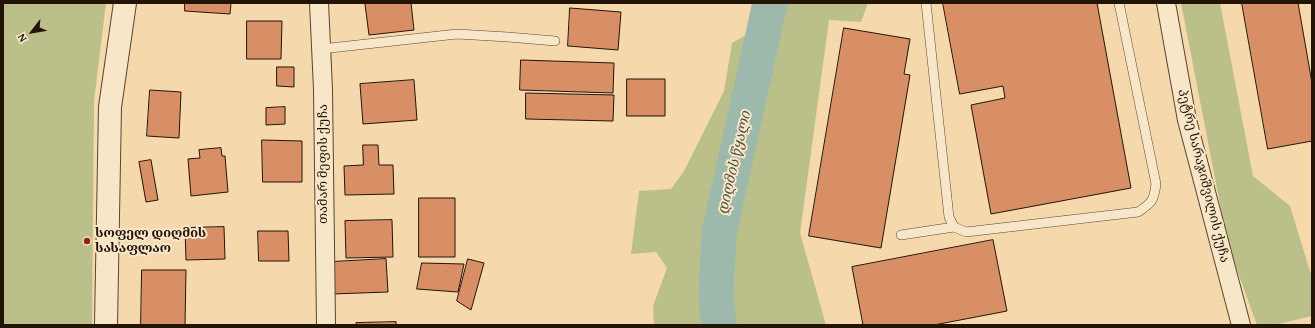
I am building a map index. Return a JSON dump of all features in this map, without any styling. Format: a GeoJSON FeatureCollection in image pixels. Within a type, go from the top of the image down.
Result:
{"type":"FeatureCollection","features":[{"type":"Feature","properties":{"kind":"street"},"geometry":{"type":"LineString","coordinates":[[106,325],[110,107],[125,3]]}},
{"type":"Feature","properties":{"kind":"street","name":"თამარ მეფის ქუჩა"},"geometry":{"type":"LineString","coordinates":[[319,3],[323,89],[326,325]]}},
{"type":"Feature","properties":{"kind":"street","name":"პეტრე სარაჯიშვილის ქუჩა"},"geometry":{"type":"LineString","coordinates":[[1166,3],[1187,120],[1242,325]]}},
{"type":"Feature","properties":{"kind":"lane"},"geometry":{"type":"LineString","coordinates":[[926,3],[949,217],[954,227]]}},
{"type":"Feature","properties":{"kind":"lane"},"geometry":{"type":"LineString","coordinates":[[901,235],[954,227],[966,232],[1138,212],[1146,207],[1154,198],[1156,184],[1119,3]]}},
{"type":"Feature","properties":{"kind":"lane"},"geometry":{"type":"LineString","coordinates":[[320,49],[457,34],[555,41]]}},
{"type":"Feature","properties":{"kind":"green space"},"geometry":{"type":"Polygon","coordinates":[[[3,3],[106,3],[94,101],[92,325],[3,325],[3,3]]]}},
{"type":"Feature","properties":{"kind":"green space"},"geometry":{"type":"Polygon","coordinates":[[[757,3],[868,3],[861,22],[829,20],[800,233],[826,325],[654,325],[653,306],[667,268],[656,252],[631,254],[639,191],[671,189],[684,171],[724,91],[732,43],[750,33],[757,3]]]}},
{"type":"Feature","properties":{"kind":"green space"},"geometry":{"type":"Polygon","coordinates":[[[1181,3],[1220,3],[1253,176],[1290,206],[1312,278],[1312,316],[1274,325],[1257,325],[1228,245],[1181,3]]]}},
{"type":"Feature","properties":{"kind":"building"},"geometry":{"type":"Polygon","coordinates":[[[185,3],[231,3],[230,14],[185,11],[185,3]]]}},
{"type":"Feature","properties":{"kind":"building"},"geometry":{"type":"Polygon","coordinates":[[[411,3],[414,30],[369,35],[365,4],[411,3]]]}},
{"type":"Feature","properties":{"kind":"building"},"geometry":{"type":"Polygon","coordinates":[[[943,3],[1097,3],[1131,188],[991,214],[971,105],[1005,98],[1003,86],[960,94],[943,3]]]}},
{"type":"Feature","properties":{"kind":"building"},"geometry":{"type":"Polygon","coordinates":[[[1242,3],[1298,3],[1312,83],[1312,141],[1268,149],[1242,3]]]}},
{"type":"Feature","properties":{"kind":"building"},"geometry":{"type":"Polygon","coordinates":[[[570,8],[621,12],[618,50],[568,46],[570,8]]]}},
{"type":"Feature","properties":{"kind":"building"},"geometry":{"type":"Polygon","coordinates":[[[247,21],[282,21],[281,59],[247,59],[247,21]]]}},
{"type":"Feature","properties":{"kind":"building"},"geometry":{"type":"Polygon","coordinates":[[[844,28],[910,39],[904,74],[910,75],[881,248],[809,236],[844,28]]]}},
{"type":"Feature","properties":{"kind":"building"},"geometry":{"type":"Polygon","coordinates":[[[521,60],[614,63],[613,93],[520,90],[521,60]]]}},
{"type":"Feature","properties":{"kind":"building"},"geometry":{"type":"Polygon","coordinates":[[[277,67],[294,67],[294,87],[277,86],[277,67]]]}},
{"type":"Feature","properties":{"kind":"building"},"geometry":{"type":"Polygon","coordinates":[[[627,79],[665,79],[665,116],[627,116],[627,79]]]}},
{"type":"Feature","properties":{"kind":"building"},"geometry":{"type":"Polygon","coordinates":[[[414,80],[417,120],[363,124],[360,84],[414,80]]]}},
{"type":"Feature","properties":{"kind":"building"},"geometry":{"type":"Polygon","coordinates":[[[150,90],[181,92],[179,138],[147,136],[150,90]]]}},
{"type":"Feature","properties":{"kind":"building"},"geometry":{"type":"Polygon","coordinates":[[[526,93],[614,95],[613,121],[526,119],[526,93]]]}},
{"type":"Feature","properties":{"kind":"building"},"geometry":{"type":"Polygon","coordinates":[[[285,107],[285,124],[266,125],[266,108],[285,107]]]}},
{"type":"Feature","properties":{"kind":"building"},"geometry":{"type":"Polygon","coordinates":[[[262,140],[302,141],[302,182],[263,182],[262,140]]]}},
{"type":"Feature","properties":{"kind":"building"},"geometry":{"type":"Polygon","coordinates":[[[363,145],[378,145],[379,165],[393,165],[394,194],[345,195],[344,166],[363,165],[363,145]]]}},
{"type":"Feature","properties":{"kind":"building"},"geometry":{"type":"Polygon","coordinates":[[[221,148],[222,156],[225,156],[228,192],[191,196],[188,159],[200,158],[199,150],[221,148]]]}},
{"type":"Feature","properties":{"kind":"building"},"geometry":{"type":"Polygon","coordinates":[[[151,160],[158,200],[146,202],[139,162],[151,160]]]}},
{"type":"Feature","properties":{"kind":"building"},"geometry":{"type":"Polygon","coordinates":[[[419,198],[455,198],[455,257],[419,257],[419,198]]]}},
{"type":"Feature","properties":{"kind":"building"},"geometry":{"type":"Polygon","coordinates":[[[392,220],[393,257],[346,258],[345,221],[392,220]]]}},
{"type":"Feature","properties":{"kind":"building"},"geometry":{"type":"Polygon","coordinates":[[[224,227],[225,259],[186,260],[185,228],[224,227]]]}},
{"type":"Feature","properties":{"kind":"building"},"geometry":{"type":"Polygon","coordinates":[[[258,231],[288,231],[289,261],[259,261],[258,231]]]}},
{"type":"Feature","properties":{"kind":"building"},"geometry":{"type":"Polygon","coordinates":[[[993,240],[1007,311],[934,325],[863,325],[852,267],[993,240]]]}},
{"type":"Feature","properties":{"kind":"building"},"geometry":{"type":"Polygon","coordinates":[[[386,259],[388,292],[332,294],[331,262],[386,259]]]}},
{"type":"Feature","properties":{"kind":"building"},"geometry":{"type":"Polygon","coordinates":[[[468,259],[484,263],[471,310],[457,301],[468,259]]]}},
{"type":"Feature","properties":{"kind":"building"},"geometry":{"type":"Polygon","coordinates":[[[422,263],[464,264],[458,292],[417,289],[422,263]]]}},
{"type":"Feature","properties":{"kind":"building"},"geometry":{"type":"Polygon","coordinates":[[[142,270],[186,270],[185,325],[141,325],[142,270]]]}},
{"type":"Feature","properties":{"kind":"building"},"geometry":{"type":"Polygon","coordinates":[[[396,322],[396,325],[356,325],[356,323],[396,322]]]}},
{"type":"Feature","properties":{"kind":"waterway","name":"დიღმის წყალი"},"geometry":{"type":"LineString","coordinates":[[719,325],[716,298],[719,233],[770,3]]}},
{"type":"Feature","properties":{"kind":"place","name":"სოფელ დიღმის სასაფლაო"},"geometry":{"type":"Point","coordinates":[87,241]}}]}
